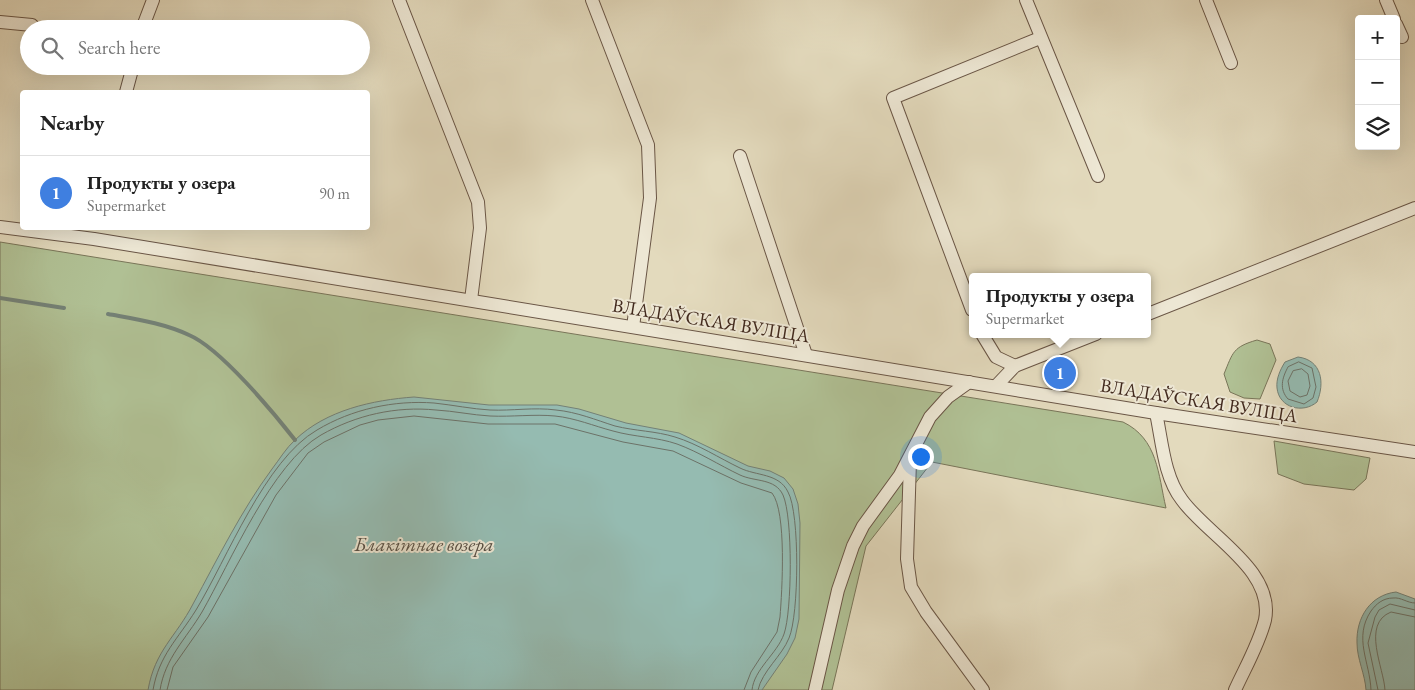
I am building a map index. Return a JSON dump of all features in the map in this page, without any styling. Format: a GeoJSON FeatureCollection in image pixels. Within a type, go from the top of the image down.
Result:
{"type":"FeatureCollection","features":[{"type":"Feature","properties":{"kind":"street"},"geometry":{"type":"LineString","coordinates":[[145,20],[153,0]]}},
{"type":"Feature","properties":{"kind":"street"},"geometry":{"type":"LineString","coordinates":[[399,0],[478,202],[480,228],[471,300]]}},
{"type":"Feature","properties":{"kind":"street"},"geometry":{"type":"LineString","coordinates":[[592,0],[648,145],[650,198],[633,327]]}},
{"type":"Feature","properties":{"kind":"street"},"geometry":{"type":"LineString","coordinates":[[1026,0],[1098,176]]}},
{"type":"Feature","properties":{"kind":"street"},"geometry":{"type":"LineString","coordinates":[[1206,0],[1231,63]]}},
{"type":"Feature","properties":{"kind":"street"},"geometry":{"type":"LineString","coordinates":[[1386,0],[1392,15]]}},
{"type":"Feature","properties":{"kind":"street"},"geometry":{"type":"LineString","coordinates":[[0,22],[20,24]]}},
{"type":"Feature","properties":{"kind":"street"},"geometry":{"type":"LineString","coordinates":[[1400,33],[1402,37]]}},
{"type":"Feature","properties":{"kind":"street"},"geometry":{"type":"LineString","coordinates":[[969,302],[893,98],[1040,38]]}},
{"type":"Feature","properties":{"kind":"street"},"geometry":{"type":"LineString","coordinates":[[127,90],[131,75]]}},
{"type":"Feature","properties":{"kind":"street"},"geometry":{"type":"LineString","coordinates":[[740,156],[806,355]]}},
{"type":"Feature","properties":{"kind":"street"},"geometry":{"type":"LineString","coordinates":[[1151,313],[1415,208]]}},
{"type":"Feature","properties":{"kind":"street","name":"ВЛАДАЎСКАЯ ВУЛІЦА"},"geometry":{"type":"LineString","coordinates":[[0,227],[20,228]]}},
{"type":"Feature","properties":{"kind":"street","name":"ВЛАДАЎСКАЯ ВУЛІЦА"},"geometry":{"type":"LineString","coordinates":[[48,230],[95,233],[471,300],[1156,414],[1415,452]]}},
{"type":"Feature","properties":{"kind":"street"},"geometry":{"type":"LineString","coordinates":[[984,338],[996,357],[1015,366]]}},
{"type":"Feature","properties":{"kind":"street"},"geometry":{"type":"LineString","coordinates":[[996,386],[1015,366],[1086,338]]}},
{"type":"Feature","properties":{"kind":"street"},"geometry":{"type":"LineString","coordinates":[[815,690],[838,590],[850,553],[863,526],[910,458],[930,417],[948,397],[969,382]]}},
{"type":"Feature","properties":{"kind":"street"},"geometry":{"type":"LineString","coordinates":[[1156,414],[1168,470],[1181,499],[1249,568],[1265,596],[1266,608],[1262,631],[1235,690]]}},
{"type":"Feature","properties":{"kind":"street"},"geometry":{"type":"LineString","coordinates":[[910,458],[907,559],[911,587],[922,606],[984,690]]}},
{"type":"Feature","properties":{"kind":"green space"},"geometry":{"type":"Polygon","coordinates":[[[0,242],[1123,422],[1135,429],[1150,448],[1158,470],[1166,508],[932,462],[866,546],[832,690],[0,690],[0,242]]]}},
{"type":"Feature","properties":{"kind":"green space"},"geometry":{"type":"Polygon","coordinates":[[[1257,340],[1270,344],[1276,360],[1260,399],[1244,398],[1230,392],[1224,374],[1235,351],[1243,345],[1257,340]]]}},
{"type":"Feature","properties":{"kind":"green space"},"geometry":{"type":"Polygon","coordinates":[[[1274,441],[1370,458],[1366,479],[1354,490],[1304,484],[1278,474],[1274,441]]]}},
{"type":"Feature","properties":{"kind":"water"},"geometry":{"type":"Polygon","coordinates":[[[1298,357],[1306,359],[1317,368],[1321,380],[1317,402],[1305,408],[1292,407],[1287,404],[1282,400],[1277,388],[1277,381],[1285,362],[1298,357]]]}},
{"type":"Feature","properties":{"kind":"water","name":"Блакітнае возера"},"geometry":{"type":"Polygon","coordinates":[[[414,397],[489,405],[557,405],[579,409],[626,423],[679,433],[748,466],[770,471],[784,478],[793,489],[798,504],[800,523],[799,619],[795,638],[787,654],[762,690],[148,690],[151,676],[161,654],[186,616],[230,535],[250,501],[292,443],[307,430],[335,414],[367,404],[414,397]]]}},
{"type":"Feature","properties":{"kind":"water"},"geometry":{"type":"Polygon","coordinates":[[[1396,592],[1415,599],[1415,690],[1366,690],[1357,649],[1359,625],[1366,609],[1372,603],[1387,594],[1396,592]]]}},
{"type":"Feature","properties":{"kind":"waterway"},"geometry":{"type":"LineString","coordinates":[[0,298],[64,308]]}},
{"type":"Feature","properties":{"kind":"waterway"},"geometry":{"type":"LineString","coordinates":[[108,314],[170,327],[202,342],[246,382],[295,440]]}},
{"type":"Feature","properties":{"kind":"place","name":"Продукты у озера"},"geometry":{"type":"Point","coordinates":[1060,373]}}]}
